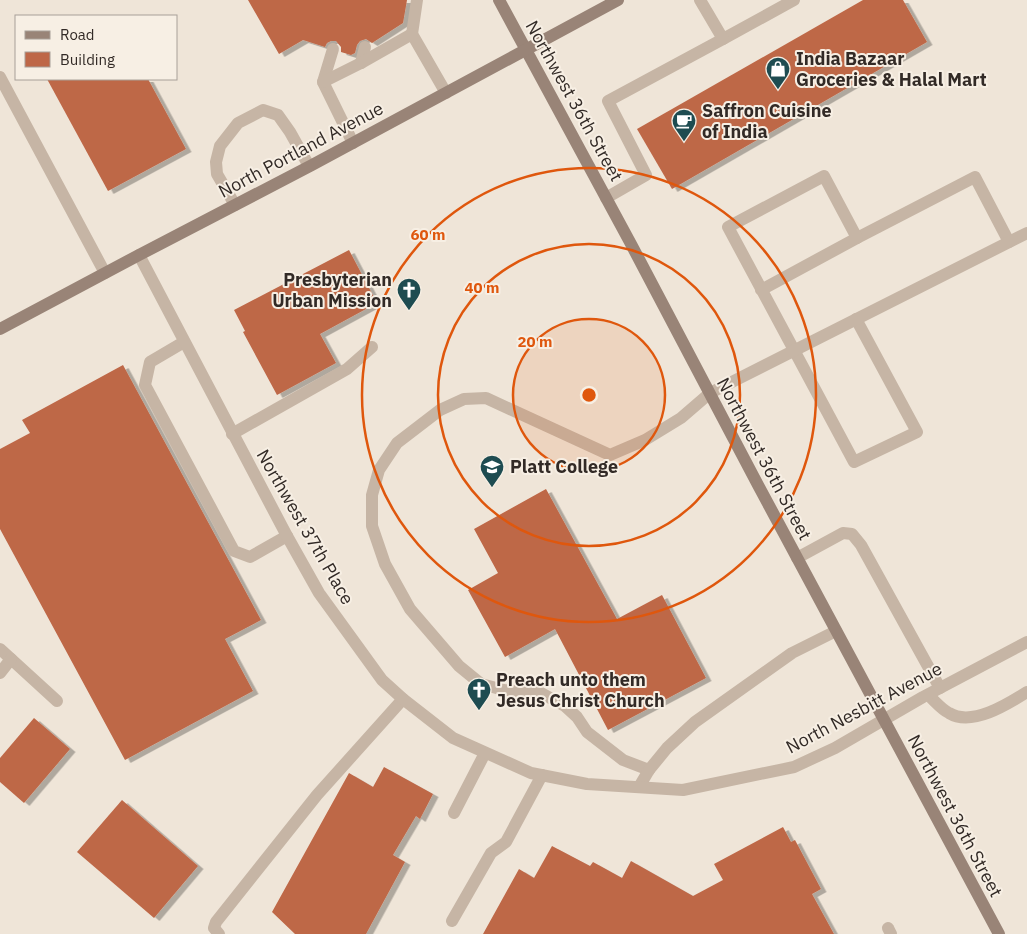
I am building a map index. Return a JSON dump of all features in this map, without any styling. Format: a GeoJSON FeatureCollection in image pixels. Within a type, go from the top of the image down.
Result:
{"type":"FeatureCollection","features":[{"type":"Feature","properties":{"kind":"main road","name":"Northwest 36th Street"},"geometry":{"type":"LineString","coordinates":[[499,0],[999,934]]}},
{"type":"Feature","properties":{"kind":"main road","name":"North Portland Avenue"},"geometry":{"type":"LineString","coordinates":[[0,329],[618,0]]}},
{"type":"Feature","properties":{"kind":"street"},"geometry":{"type":"LineString","coordinates":[[417,0],[412,34],[446,93]]}},
{"type":"Feature","properties":{"kind":"street"},"geometry":{"type":"LineString","coordinates":[[700,0],[723,39]]}},
{"type":"Feature","properties":{"kind":"street"},"geometry":{"type":"LineString","coordinates":[[606,198],[646,175],[608,101],[794,0]]}},
{"type":"Feature","properties":{"kind":"street"},"geometry":{"type":"LineString","coordinates":[[323,82],[412,34]]}},
{"type":"Feature","properties":{"kind":"street"},"geometry":{"type":"LineString","coordinates":[[361,63],[365,47]]}},
{"type":"Feature","properties":{"kind":"street"},"geometry":{"type":"LineString","coordinates":[[333,49],[323,82],[352,143]]}},
{"type":"Feature","properties":{"kind":"street"},"geometry":{"type":"LineString","coordinates":[[0,76],[105,273]]}},
{"type":"Feature","properties":{"kind":"street"},"geometry":{"type":"LineString","coordinates":[[235,205],[217,174],[216,162],[220,146],[238,123],[263,110],[278,115],[309,166]]}},
{"type":"Feature","properties":{"kind":"street"},"geometry":{"type":"LineString","coordinates":[[856,319],[917,432],[854,462],[728,227],[824,176],[857,238]]}},
{"type":"Feature","properties":{"kind":"street"},"geometry":{"type":"LineString","coordinates":[[761,290],[975,177],[1009,242]]}},
{"type":"Feature","properties":{"kind":"street"},"geometry":{"type":"LineString","coordinates":[[649,770],[623,760],[587,732],[577,717],[565,706],[541,693],[504,690],[481,684],[459,666],[410,609],[385,564],[372,526],[372,495],[380,470],[397,443],[440,410],[464,399],[486,398],[610,455],[645,440],[682,418],[710,393],[1027,233]]}},
{"type":"Feature","properties":{"kind":"street","name":"Northwest 37th Place"},"geometry":{"type":"LineString","coordinates":[[139,255],[232,434],[319,593],[382,680],[453,738],[537,774]]}},
{"type":"Feature","properties":{"kind":"street"},"geometry":{"type":"LineString","coordinates":[[184,342],[150,362],[145,385],[234,550],[250,557],[287,536]]}},
{"type":"Feature","properties":{"kind":"street"},"geometry":{"type":"LineString","coordinates":[[232,434],[347,369],[372,347]]}},
{"type":"Feature","properties":{"kind":"street"},"geometry":{"type":"LineString","coordinates":[[797,558],[843,534],[852,534],[861,545],[940,688]]}},
{"type":"Feature","properties":{"kind":"street"},"geometry":{"type":"LineString","coordinates":[[639,787],[649,770],[667,748],[695,722],[792,654],[836,631]]}},
{"type":"Feature","properties":{"kind":"street","name":"North Nesbitt Avenue"},"geometry":{"type":"LineString","coordinates":[[537,774],[587,784],[682,790],[794,767],[835,748],[940,688],[1027,642]]}},
{"type":"Feature","properties":{"kind":"street"},"geometry":{"type":"LineString","coordinates":[[0,649],[57,701]]}},
{"type":"Feature","properties":{"kind":"street"},"geometry":{"type":"LineString","coordinates":[[0,673],[11,659]]}},
{"type":"Feature","properties":{"kind":"street"},"geometry":{"type":"LineString","coordinates":[[928,695],[949,713],[957,717],[972,717],[994,711],[1027,692]]}},
{"type":"Feature","properties":{"kind":"street"},"geometry":{"type":"LineString","coordinates":[[220,934],[214,928],[216,922],[317,795],[404,699]]}},
{"type":"Feature","properties":{"kind":"street"},"geometry":{"type":"LineString","coordinates":[[454,813],[486,753]]}},
{"type":"Feature","properties":{"kind":"street"},"geometry":{"type":"LineString","coordinates":[[452,921],[491,853],[506,842],[537,774]]}},
{"type":"Feature","properties":{"kind":"building"},"geometry":{"type":"Polygon","coordinates":[[[248,0],[407,0],[403,23],[372,43],[366,39],[360,41],[355,53],[351,55],[341,52],[341,47],[336,41],[327,43],[325,47],[303,40],[279,54],[248,0]]]}},
{"type":"Feature","properties":{"kind":"building"},"geometry":{"type":"Polygon","coordinates":[[[863,0],[903,0],[927,42],[672,189],[637,129],[863,0]]]}},
{"type":"Feature","properties":{"kind":"building"},"geometry":{"type":"Polygon","coordinates":[[[48,80],[149,80],[186,149],[108,191],[48,80]]]}},
{"type":"Feature","properties":{"kind":"building"},"geometry":{"type":"Polygon","coordinates":[[[349,250],[377,303],[320,334],[336,363],[277,395],[243,332],[245,331],[234,310],[349,250]]]}},
{"type":"Feature","properties":{"kind":"building"},"geometry":{"type":"Polygon","coordinates":[[[123,365],[261,620],[225,639],[253,691],[125,760],[0,529],[0,449],[30,433],[22,420],[123,365]]]}},
{"type":"Feature","properties":{"kind":"building"},"geometry":{"type":"Polygon","coordinates":[[[546,489],[617,619],[662,595],[706,678],[608,730],[555,629],[505,657],[468,590],[498,573],[474,529],[546,489]]]}},
{"type":"Feature","properties":{"kind":"building"},"geometry":{"type":"Polygon","coordinates":[[[34,718],[70,749],[24,803],[0,782],[0,758],[34,718]]]}},
{"type":"Feature","properties":{"kind":"building"},"geometry":{"type":"Polygon","coordinates":[[[384,767],[433,794],[420,819],[416,816],[393,855],[405,862],[366,934],[295,934],[272,912],[349,773],[373,787],[384,767]]]}},
{"type":"Feature","properties":{"kind":"building"},"geometry":{"type":"Polygon","coordinates":[[[122,800],[198,866],[154,918],[77,852],[122,800]]]}},
{"type":"Feature","properties":{"kind":"building"},"geometry":{"type":"Polygon","coordinates":[[[783,827],[791,842],[795,840],[821,889],[812,894],[834,934],[483,934],[519,869],[534,878],[552,846],[590,866],[593,862],[622,878],[631,861],[693,896],[723,880],[714,864],[783,827]]]}},
{"type":"Feature","properties":{"kind":"place","name":"India Bazaar Groceries & Halal Mart"},"geometry":{"type":"Point","coordinates":[778,90]}},
{"type":"Feature","properties":{"kind":"place","name":"Saffron Cuisine of India"},"geometry":{"type":"Point","coordinates":[684,142]}},
{"type":"Feature","properties":{"kind":"place","name":"Presbyterian Urban Mission"},"geometry":{"type":"Point","coordinates":[409,311]}},
{"type":"Feature","properties":{"kind":"place","name":"Platt College"},"geometry":{"type":"Point","coordinates":[492,488]}},
{"type":"Feature","properties":{"kind":"place","name":"Preach unto them Jesus Christ Church"},"geometry":{"type":"Point","coordinates":[479,711]}}]}
